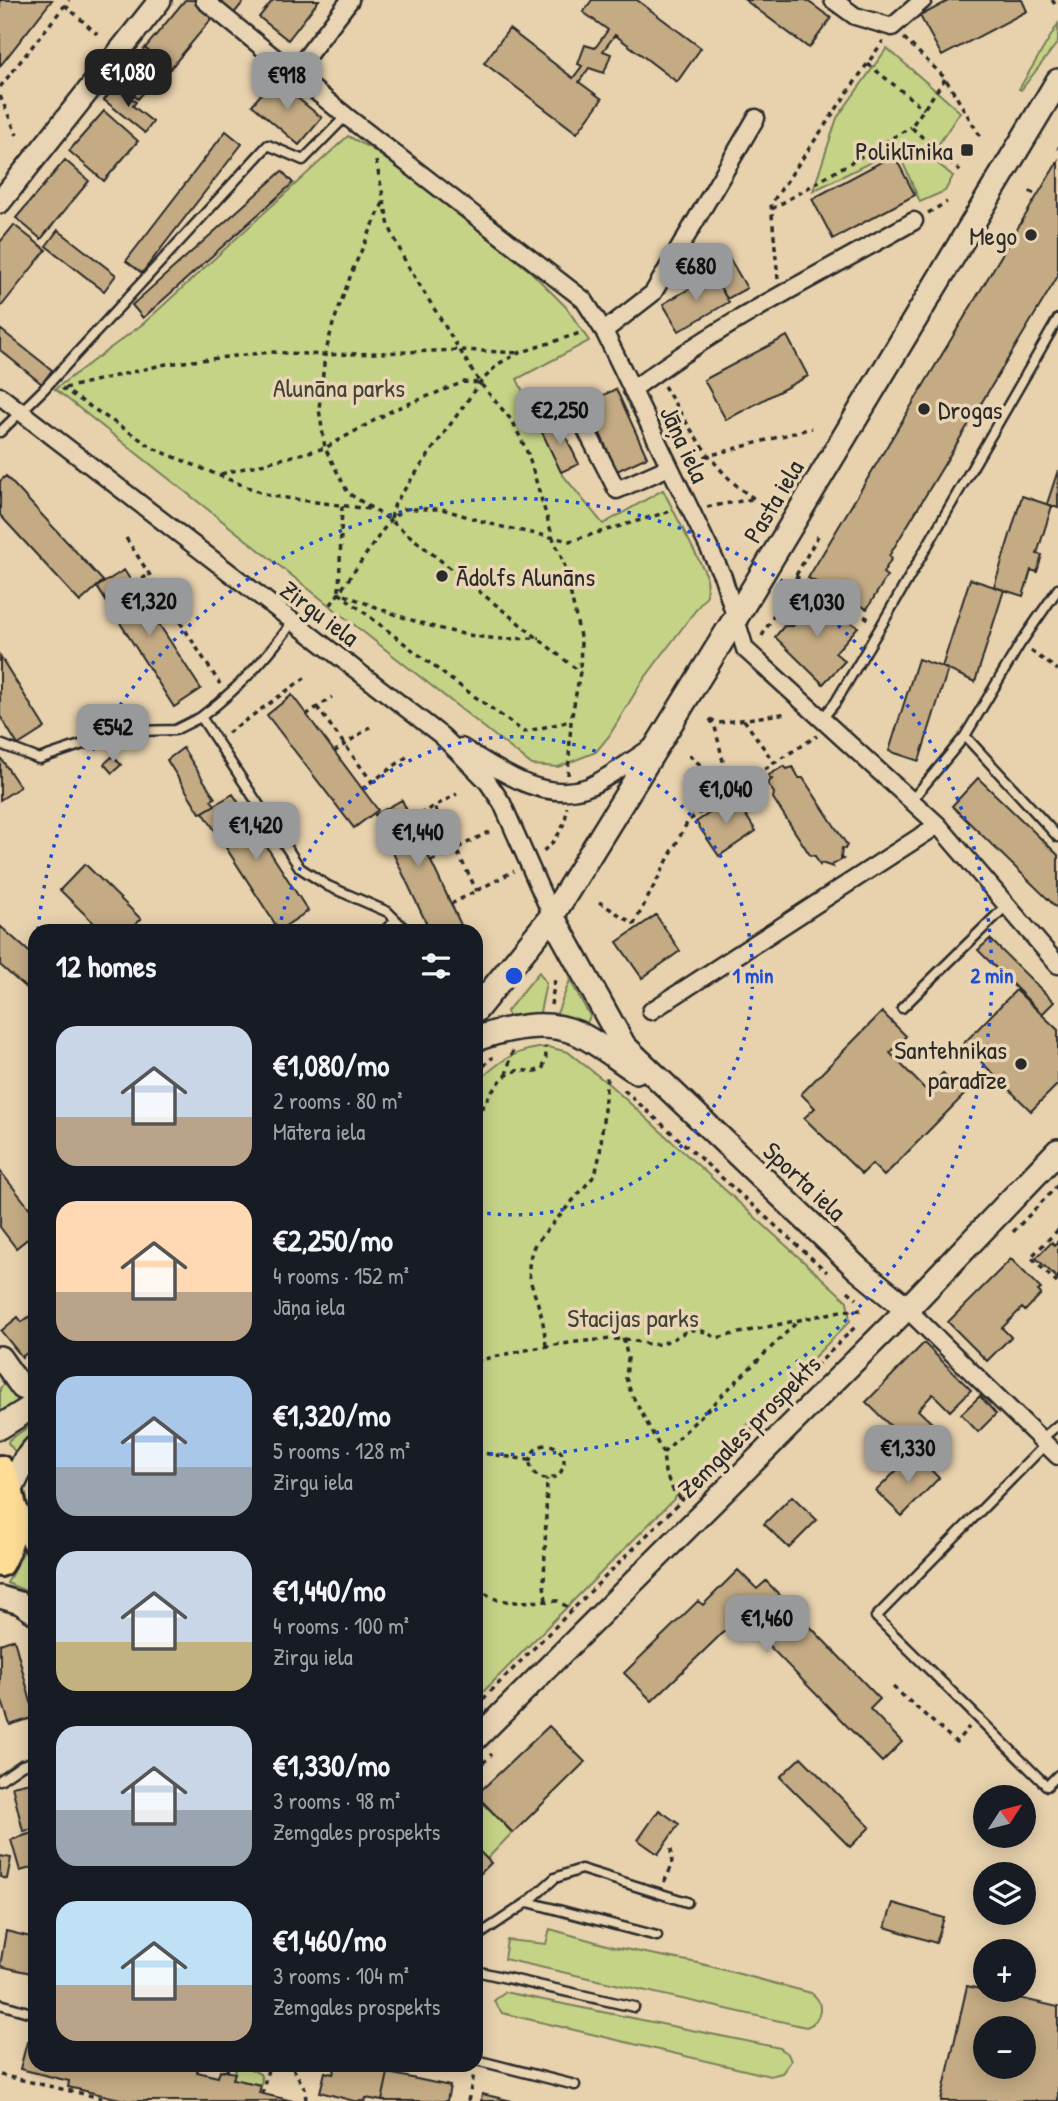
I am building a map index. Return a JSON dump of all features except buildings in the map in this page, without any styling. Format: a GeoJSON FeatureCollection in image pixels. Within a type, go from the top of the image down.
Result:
{"type":"FeatureCollection","features":[{"type":"Feature","properties":{"kind":"main road","name":"Pasta iela"},"geometry":{"type":"LineString","coordinates":[[483,999],[552,916],[735,619],[1058,81]]}},
{"type":"Feature","properties":{"kind":"main road","name":"Sporta iela"},"geometry":{"type":"LineString","coordinates":[[552,916],[624,1046],[873,1283],[906,1309]]}},
{"type":"Feature","properties":{"kind":"main road"},"geometry":{"type":"LineString","coordinates":[[483,1038],[520,1027],[547,1027],[577,1033],[677,1098]]}},
{"type":"Feature","properties":{"kind":"main road","name":"Zemgales prospekts"},"geometry":{"type":"LineString","coordinates":[[906,1309],[1058,1151]]}},
{"type":"Feature","properties":{"kind":"main road"},"geometry":{"type":"LineString","coordinates":[[0,1427],[28,1409]]}},
{"type":"Feature","properties":{"kind":"main road"},"geometry":{"type":"LineString","coordinates":[[0,1563],[8,1548],[13,1523],[8,1487],[28,1456]]}},
{"type":"Feature","properties":{"kind":"street"},"geometry":{"type":"LineString","coordinates":[[6,190],[160,0]]}},
{"type":"Feature","properties":{"kind":"street","name":"Jāņa iela"},"geometry":{"type":"LineString","coordinates":[[204,0],[346,116],[584,300],[603,329],[723,577],[745,649],[938,825],[1058,965]]}},
{"type":"Feature","properties":{"kind":"street"},"geometry":{"type":"LineString","coordinates":[[294,73],[350,0]]}},
{"type":"Feature","properties":{"kind":"street"},"geometry":{"type":"LineString","coordinates":[[833,0],[856,16],[892,27],[923,0]]}},
{"type":"Feature","properties":{"kind":"street"},"geometry":{"type":"LineString","coordinates":[[603,329],[653,293],[756,118]]}},
{"type":"Feature","properties":{"kind":"street"},"geometry":{"type":"LineString","coordinates":[[632,390],[656,372],[779,296],[914,221]]}},
{"type":"Feature","properties":{"kind":"street","name":"Zirgu iela"},"geometry":{"type":"LineString","coordinates":[[0,396],[442,736],[487,781],[502,803],[552,916]]}},
{"type":"Feature","properties":{"kind":"street"},"geometry":{"type":"LineString","coordinates":[[580,418],[617,490],[669,467]]}},
{"type":"Feature","properties":{"kind":"street"},"geometry":{"type":"LineString","coordinates":[[442,736],[522,782],[543,790],[568,792],[587,788],[659,743]]}},
{"type":"Feature","properties":{"kind":"street"},"geometry":{"type":"LineString","coordinates":[[651,1011],[938,825]]}},
{"type":"Feature","properties":{"kind":"street","name":"Sporta iela"},"geometry":{"type":"LineString","coordinates":[[906,1309],[1048,1447]]}},
{"type":"Feature","properties":{"kind":"street","name":"Zemgales prospekts"},"geometry":{"type":"LineString","coordinates":[[483,1732],[906,1309]]}},
{"type":"Feature","properties":{"kind":"street"},"geometry":{"type":"LineString","coordinates":[[0,1357],[22,1388],[28,1390]]}},
{"type":"Feature","properties":{"kind":"street"},"geometry":{"type":"LineString","coordinates":[[8,1487],[28,1530]]}},
{"type":"Feature","properties":{"kind":"street"},"geometry":{"type":"LineString","coordinates":[[0,1597],[28,1608]]}},
{"type":"Feature","properties":{"kind":"lane"},"geometry":{"type":"LineString","coordinates":[[0,432],[43,390],[268,145],[303,160],[346,116]]}},
{"type":"Feature","properties":{"kind":"lane"},"geometry":{"type":"LineString","coordinates":[[825,723],[1058,319]]}},
{"type":"Feature","properties":{"kind":"lane"},"geometry":{"type":"LineString","coordinates":[[911,801],[965,736],[1020,644],[1058,589]]}},
{"type":"Feature","properties":{"kind":"lane"},"geometry":{"type":"LineString","coordinates":[[0,744],[39,759],[89,742],[125,734],[175,730],[201,717],[228,696],[272,650],[292,623]]}},
{"type":"Feature","properties":{"kind":"lane"},"geometry":{"type":"LineString","coordinates":[[201,717],[300,868],[328,886],[388,912],[400,924]]}},
{"type":"Feature","properties":{"kind":"lane"},"geometry":{"type":"LineString","coordinates":[[965,736],[1058,837]]}},
{"type":"Feature","properties":{"kind":"lane"},"geometry":{"type":"LineString","coordinates":[[902,1008],[1007,905]]}},
{"type":"Feature","properties":{"kind":"lane"},"geometry":{"type":"LineString","coordinates":[[392,924],[396,920]]}},
{"type":"Feature","properties":{"kind":"lane"},"geometry":{"type":"LineString","coordinates":[[1058,1425],[1048,1447],[876,1617],[1047,1786],[1058,1775]]}},
{"type":"Feature","properties":{"kind":"lane"},"geometry":{"type":"LineString","coordinates":[[0,1780],[28,1763]]}},
{"type":"Feature","properties":{"kind":"lane"},"geometry":{"type":"LineString","coordinates":[[483,1932],[528,1902],[555,1878],[581,1869],[687,1902]]}},
{"type":"Feature","properties":{"kind":"lane"},"geometry":{"type":"LineString","coordinates":[[528,1902],[657,1936]]}},
{"type":"Feature","properties":{"kind":"lane"},"geometry":{"type":"LineString","coordinates":[[483,1973],[634,2007]]}},
{"type":"Feature","properties":{"kind":"lane"},"geometry":{"type":"LineString","coordinates":[[0,2004],[28,2012]]}},
{"type":"Feature","properties":{"kind":"lane"},"geometry":{"type":"LineString","coordinates":[[483,2065],[575,2085]]}},
{"type":"Feature","properties":{"kind":"path"},"geometry":{"type":"LineString","coordinates":[[0,87],[69,0]]}},
{"type":"Feature","properties":{"kind":"path"},"geometry":{"type":"LineString","coordinates":[[1052,0],[1058,8]]}},
{"type":"Feature","properties":{"kind":"path"},"geometry":{"type":"LineString","coordinates":[[65,5],[97,34]]}},
{"type":"Feature","properties":{"kind":"path"},"geometry":{"type":"LineString","coordinates":[[779,296],[771,204],[892,27],[945,78],[980,136]]}},
{"type":"Feature","properties":{"kind":"path"},"geometry":{"type":"LineString","coordinates":[[867,63],[924,109]]}},
{"type":"Feature","properties":{"kind":"path"},"geometry":{"type":"LineString","coordinates":[[772,209],[911,127],[945,78]]}},
{"type":"Feature","properties":{"kind":"path"},"geometry":{"type":"LineString","coordinates":[[0,96],[17,135]]}},
{"type":"Feature","properties":{"kind":"path"},"geometry":{"type":"LineString","coordinates":[[361,127],[378,166],[389,226],[406,263],[480,383],[513,422],[528,454],[553,538],[564,563],[580,641],[580,671],[570,721],[566,816],[559,833],[552,844],[529,861],[451,904]]}},
{"type":"Feature","properties":{"kind":"path"},"geometry":{"type":"LineString","coordinates":[[911,127],[962,173]]}},
{"type":"Feature","properties":{"kind":"path"},"geometry":{"type":"LineString","coordinates":[[1030,191],[1037,196]]}},
{"type":"Feature","properties":{"kind":"path"},"geometry":{"type":"LineString","coordinates":[[384,201],[332,324],[325,355],[320,409],[325,448],[348,493],[390,520],[580,671]]}},
{"type":"Feature","properties":{"kind":"path"},"geometry":{"type":"LineString","coordinates":[[390,520],[395,503],[480,383],[498,365],[519,352],[603,329]]}},
{"type":"Feature","properties":{"kind":"path"},"geometry":{"type":"LineString","coordinates":[[43,390],[63,388],[166,364],[270,352],[325,355],[460,350],[519,352]]}},
{"type":"Feature","properties":{"kind":"path"},"geometry":{"type":"LineString","coordinates":[[656,372],[720,469],[753,499],[765,505]]}},
{"type":"Feature","properties":{"kind":"path"},"geometry":{"type":"LineString","coordinates":[[220,475],[325,448],[393,410],[464,382],[480,383]]}},
{"type":"Feature","properties":{"kind":"path"},"geometry":{"type":"LineString","coordinates":[[63,388],[155,449],[271,496],[371,509]]}},
{"type":"Feature","properties":{"kind":"path"},"geometry":{"type":"LineString","coordinates":[[669,467],[812,428]]}},
{"type":"Feature","properties":{"kind":"path"},"geometry":{"type":"LineString","coordinates":[[325,613],[390,520],[403,509],[442,509],[498,526],[570,541],[605,533],[654,515],[753,499]]}},
{"type":"Feature","properties":{"kind":"path"},"geometry":{"type":"LineString","coordinates":[[339,593],[342,506]]}},
{"type":"Feature","properties":{"kind":"path"},"geometry":{"type":"LineString","coordinates":[[762,636],[818,536]]}},
{"type":"Feature","properties":{"kind":"path"},"geometry":{"type":"LineString","coordinates":[[126,538],[228,696]]}},
{"type":"Feature","properties":{"kind":"path"},"geometry":{"type":"LineString","coordinates":[[134,584],[149,574]]}},
{"type":"Feature","properties":{"kind":"path"},"geometry":{"type":"LineString","coordinates":[[795,576],[881,626]]}},
{"type":"Feature","properties":{"kind":"path"},"geometry":{"type":"LineString","coordinates":[[339,593],[390,613],[449,631],[500,639],[540,638]]}},
{"type":"Feature","properties":{"kind":"path"},"geometry":{"type":"LineString","coordinates":[[339,593],[524,732],[570,721]]}},
{"type":"Feature","properties":{"kind":"path"},"geometry":{"type":"LineString","coordinates":[[1020,644],[1058,670]]}},
{"type":"Feature","properties":{"kind":"path"},"geometry":{"type":"LineString","coordinates":[[217,741],[306,677]]}},
{"type":"Feature","properties":{"kind":"path"},"geometry":{"type":"LineString","coordinates":[[306,715],[332,697]]}},
{"type":"Feature","properties":{"kind":"path"},"geometry":{"type":"LineString","coordinates":[[317,707],[372,782]]}},
{"type":"Feature","properties":{"kind":"path"},"geometry":{"type":"LineString","coordinates":[[730,791],[715,727],[710,719],[719,723],[793,712]]}},
{"type":"Feature","properties":{"kind":"path"},"geometry":{"type":"LineString","coordinates":[[744,720],[776,764]]}},
{"type":"Feature","properties":{"kind":"path"},"geometry":{"type":"LineString","coordinates":[[599,902],[634,924],[688,821],[730,791],[776,764],[825,723]]}},
{"type":"Feature","properties":{"kind":"path"},"geometry":{"type":"LineString","coordinates":[[334,752],[370,727]]}},
{"type":"Feature","properties":{"kind":"path"},"geometry":{"type":"LineString","coordinates":[[689,755],[730,791]]}},
{"type":"Feature","properties":{"kind":"path"},"geometry":{"type":"LineString","coordinates":[[362,789],[408,756]]}},
{"type":"Feature","properties":{"kind":"path"},"geometry":{"type":"LineString","coordinates":[[411,819],[457,794]]}},
{"type":"Feature","properties":{"kind":"path"},"geometry":{"type":"LineString","coordinates":[[435,808],[477,891]]}},
{"type":"Feature","properties":{"kind":"path"},"geometry":{"type":"LineString","coordinates":[[431,861],[489,832]]}},
{"type":"Feature","properties":{"kind":"path"},"geometry":{"type":"LineString","coordinates":[[506,1075],[517,1071],[533,1073],[543,1068],[546,1057],[544,1041]]}},
{"type":"Feature","properties":{"kind":"path"},"geometry":{"type":"LineString","coordinates":[[483,1107],[506,1075],[514,1045]]}},
{"type":"Feature","properties":{"kind":"path"},"geometry":{"type":"LineString","coordinates":[[546,1346],[542,1317],[527,1273],[529,1258],[535,1244],[595,1175],[600,1154],[607,1074],[833,1277]]}},
{"type":"Feature","properties":{"kind":"path"},"geometry":{"type":"LineString","coordinates":[[1058,1230],[1031,1257],[1058,1284]]}},
{"type":"Feature","properties":{"kind":"path"},"geometry":{"type":"LineString","coordinates":[[843,1286],[855,1297]]}},
{"type":"Feature","properties":{"kind":"path"},"geometry":{"type":"LineString","coordinates":[[483,1360],[546,1346],[623,1338],[640,1344],[662,1343],[692,1330],[704,1330],[716,1338],[841,1311],[862,1310]]}},
{"type":"Feature","properties":{"kind":"path"},"geometry":{"type":"LineString","coordinates":[[663,1453],[798,1321]]}},
{"type":"Feature","properties":{"kind":"path"},"geometry":{"type":"LineString","coordinates":[[483,1699],[857,1325]]}},
{"type":"Feature","properties":{"kind":"path"},"geometry":{"type":"LineString","coordinates":[[623,1338],[628,1358],[626,1378],[631,1393],[663,1453],[665,1472],[673,1490],[682,1500]]}},
{"type":"Feature","properties":{"kind":"path"},"geometry":{"type":"LineString","coordinates":[[543,1446],[550,1446],[561,1454],[564,1465],[554,1478],[547,1479],[534,1474],[530,1460],[532,1453],[543,1446]]}},
{"type":"Feature","properties":{"kind":"path"},"geometry":{"type":"LineString","coordinates":[[483,1453],[530,1460]]}},
{"type":"Feature","properties":{"kind":"path"},"geometry":{"type":"LineString","coordinates":[[546,1600],[544,1585],[547,1479]]}},
{"type":"Feature","properties":{"kind":"path"},"geometry":{"type":"LineString","coordinates":[[483,1592],[498,1600],[515,1602],[558,1601],[572,1611]]}},
{"type":"Feature","properties":{"kind":"path"},"geometry":{"type":"LineString","coordinates":[[893,1687],[956,1742],[978,1717]]}},
{"type":"Feature","properties":{"kind":"path"},"geometry":{"type":"LineString","coordinates":[[659,1894],[672,1866],[671,1849]]}},
{"type":"Feature","properties":{"kind":"path"},"geometry":{"type":"LineString","coordinates":[[261,2094],[267,2072]]}},
{"type":"Feature","properties":{"kind":"path"},"geometry":{"type":"LineString","coordinates":[[295,2072],[305,2089],[306,2101]]}},
{"type":"Feature","properties":{"kind":"path"},"geometry":{"type":"LineString","coordinates":[[468,2101],[474,2072]]}},
{"type":"Feature","properties":{"kind":"path"},"geometry":{"type":"LineString","coordinates":[[0,2075],[115,2101]]}},
{"type":"Feature","properties":{"kind":"green space"},"geometry":{"type":"Polygon","coordinates":[[[1058,24],[1058,42],[1021,90],[1019,89],[1058,24]]]}},
{"type":"Feature","properties":{"kind":"green space"},"geometry":{"type":"Polygon","coordinates":[[[887,48],[960,112],[930,157],[953,176],[945,191],[920,202],[897,149],[813,191],[837,118],[887,48]]]}},
{"type":"Feature","properties":{"kind":"green space","name":"Alunāna parks"},"geometry":{"type":"Polygon","coordinates":[[[348,136],[370,148],[437,196],[531,272],[566,307],[589,341],[517,379],[562,474],[603,524],[663,490],[706,574],[707,595],[641,683],[609,736],[596,752],[558,767],[532,765],[55,389],[144,323],[348,136]]]}},
{"type":"Feature","properties":{"kind":"green space"},"geometry":{"type":"Polygon","coordinates":[[[539,972],[546,983],[539,1017],[508,1017],[507,1011],[539,972]]]}},
{"type":"Feature","properties":{"kind":"green space"},"geometry":{"type":"Polygon","coordinates":[[[570,980],[590,1016],[583,1025],[556,1016],[570,980]]]}},
{"type":"Feature","properties":{"kind":"green space","name":"Stacijas parks"},"geometry":{"type":"Polygon","coordinates":[[[548,1047],[568,1052],[611,1086],[847,1301],[850,1321],[483,1692],[483,1077],[517,1053],[548,1047]]]}},
{"type":"Feature","properties":{"kind":"green space"},"geometry":{"type":"Polygon","coordinates":[[[7,1382],[19,1399],[17,1404],[0,1413],[0,1388],[7,1382]]]}},
{"type":"Feature","properties":{"kind":"green space"},"geometry":{"type":"Polygon","coordinates":[[[28,1427],[28,1441],[21,1452],[17,1454],[8,1443],[28,1427]]]}},
{"type":"Feature","properties":{"kind":"green space"},"geometry":{"type":"Polygon","coordinates":[[[24,1551],[28,1552],[28,1592],[7,1583],[24,1551]]]}},
{"type":"Feature","properties":{"kind":"green space"},"geometry":{"type":"Polygon","coordinates":[[[483,1802],[512,1833],[487,1859],[483,1855],[483,1802]]]}},
{"type":"Feature","properties":{"kind":"green space"},"geometry":{"type":"Polygon","coordinates":[[[550,1929],[614,1947],[698,1963],[811,1993],[818,2001],[820,2011],[816,2021],[806,2027],[504,1959],[507,1940],[546,1944],[550,1929]]]}},
{"type":"Feature","properties":{"kind":"green space"},"geometry":{"type":"Polygon","coordinates":[[[504,1992],[780,2048],[788,2054],[791,2061],[782,2073],[770,2076],[502,2013],[494,2001],[504,1992]]]}},
{"type":"Feature","properties":{"kind":"green space"},"geometry":{"type":"Polygon","coordinates":[[[234,2072],[256,2072],[262,2079],[261,2085],[233,2079],[234,2072]]]}},
{"type":"Feature","properties":{"kind":"place","name":"Poliklīnika"},"geometry":{"type":"Point","coordinates":[967,150]}},
{"type":"Feature","properties":{"kind":"place","name":"Mego"},"geometry":{"type":"Point","coordinates":[1031,235]}},
{"type":"Feature","properties":{"kind":"place","name":"Drogas"},"geometry":{"type":"Point","coordinates":[924,409]}},
{"type":"Feature","properties":{"kind":"place","name":"Ādolfs Alunāns"},"geometry":{"type":"Point","coordinates":[442,576]}},
{"type":"Feature","properties":{"kind":"place","name":"Santehnikas paradīze"},"geometry":{"type":"Point","coordinates":[1021,1064]}}]}
